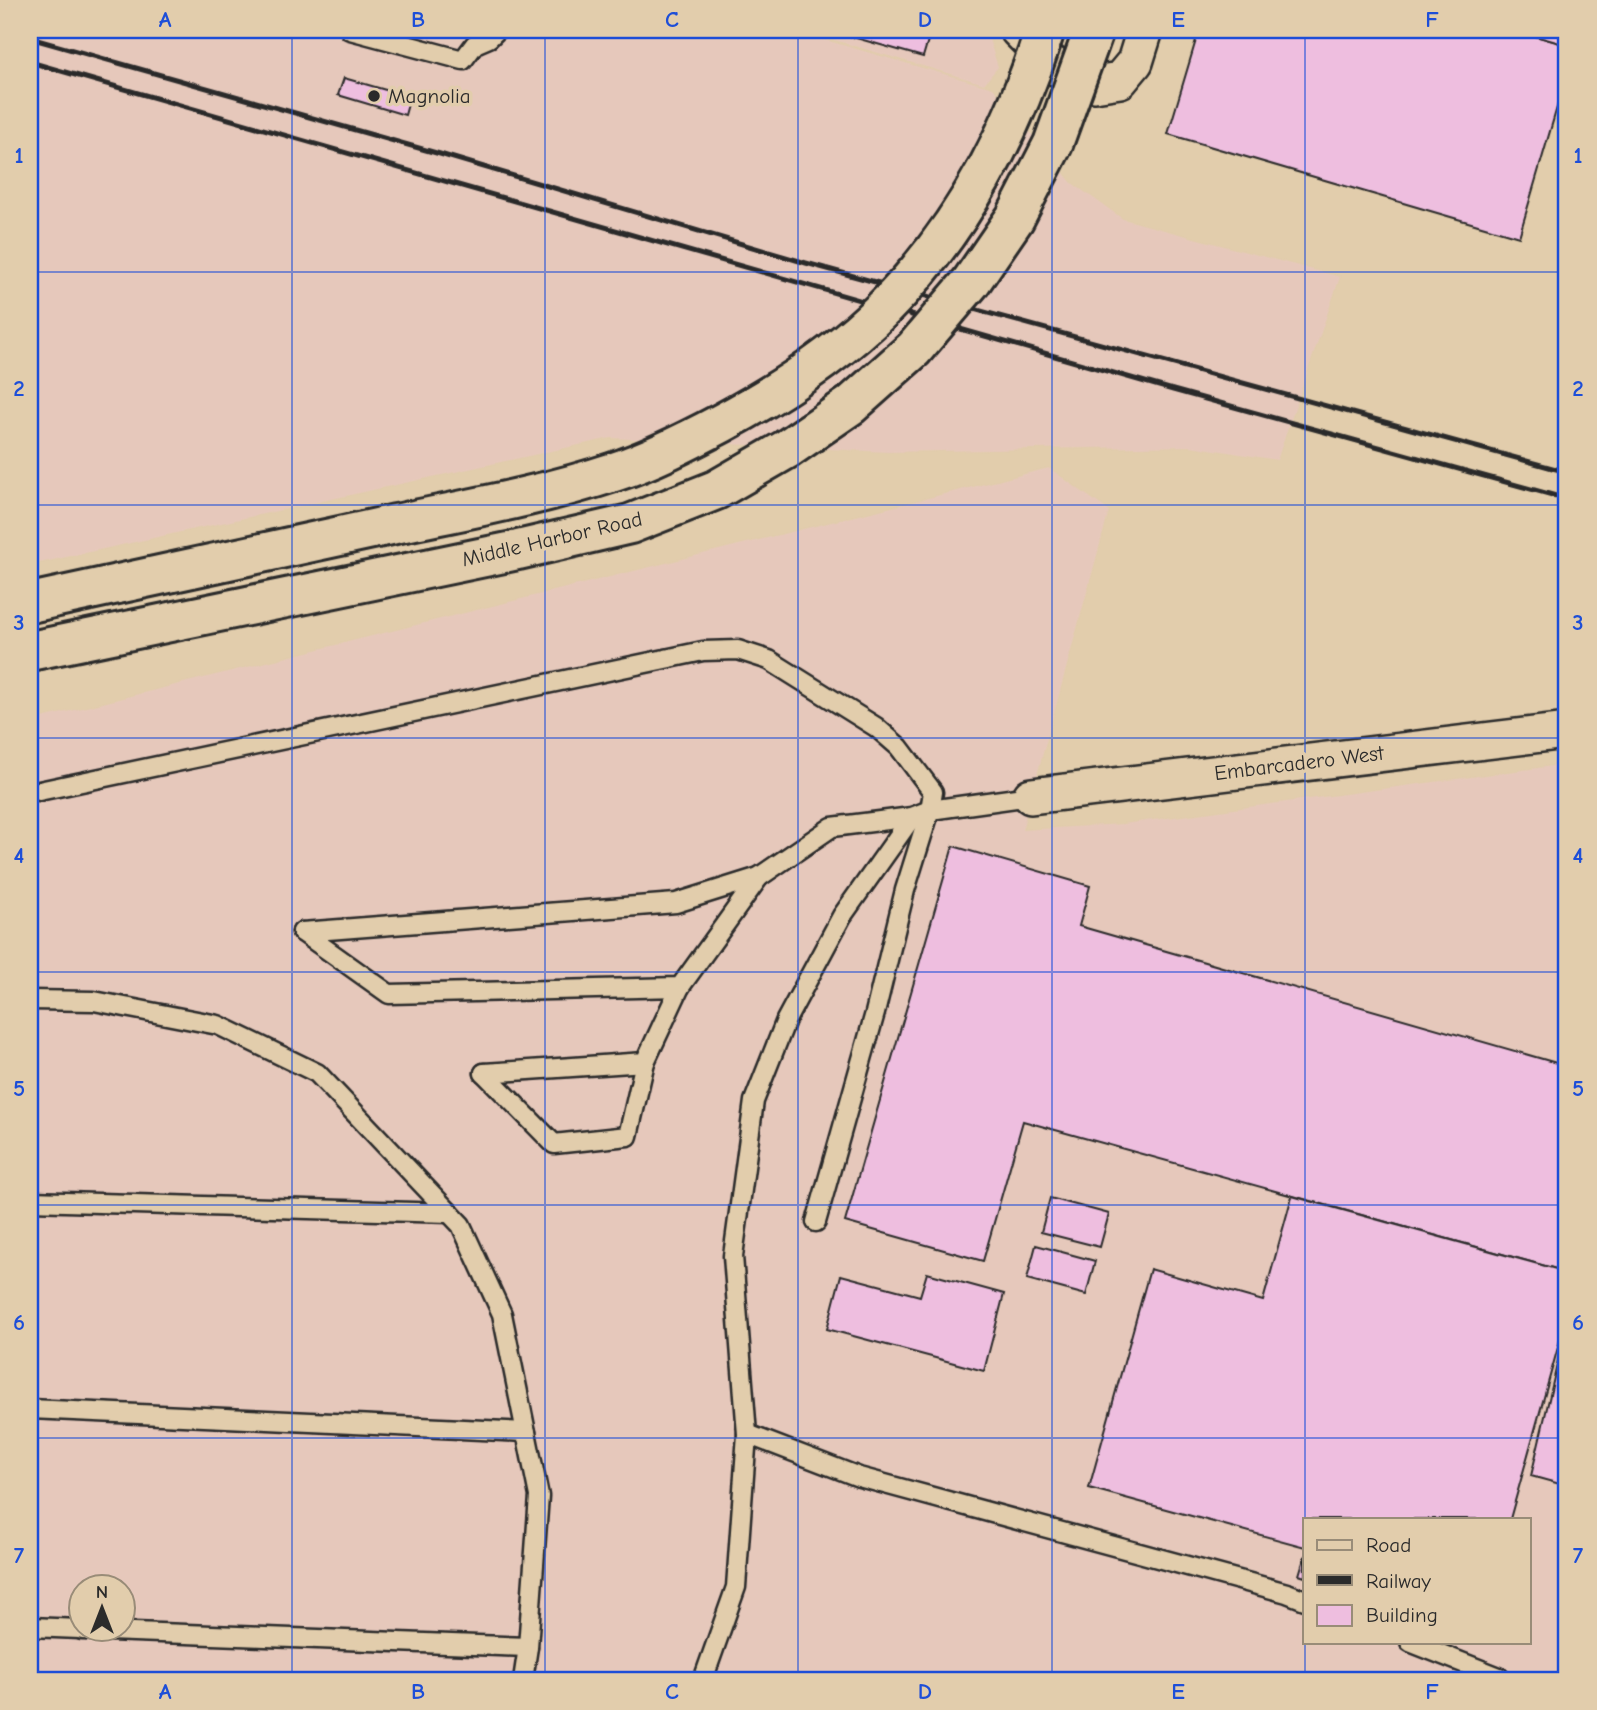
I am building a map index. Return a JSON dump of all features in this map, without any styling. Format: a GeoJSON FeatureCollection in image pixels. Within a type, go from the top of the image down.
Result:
{"type":"FeatureCollection","features":[{"type":"Feature","properties":{"kind":"main road"},"geometry":{"type":"LineString","coordinates":[[30,603],[514,498],[615,472],[694,438],[757,405],[824,360],[884,308],[933,252],[974,192],[1012,121],[1045,30]]}},
{"type":"Feature","properties":{"kind":"main road","name":"Middle Harbor Road"},"geometry":{"type":"LineString","coordinates":[[30,651],[630,524],[716,490],[775,456],[851,405],[914,349],[971,282],[1016,218],[1053,144],[1094,30]]}},
{"type":"Feature","properties":{"kind":"street"},"geometry":{"type":"LineString","coordinates":[[1018,30],[1055,67],[1094,84],[1120,80],[1135,62],[1145,30]]}},
{"type":"Feature","properties":{"kind":"street","name":"Embarcadero West"},"geometry":{"type":"LineString","coordinates":[[1031,796],[1567,731]]}},
{"type":"Feature","properties":{"kind":"lane"},"geometry":{"type":"LineString","coordinates":[[349,30],[463,60],[475,44],[489,38],[497,30]]}},
{"type":"Feature","properties":{"kind":"lane"},"geometry":{"type":"LineString","coordinates":[[39,791],[703,651],[738,650],[769,660],[876,727],[899,747],[933,792],[816,1222]]}},
{"type":"Feature","properties":{"kind":"lane"},"geometry":{"type":"LineString","coordinates":[[680,987],[389,994],[302,932],[676,903],[759,877],[832,827],[912,817],[930,810],[1031,796]]}},
{"type":"Feature","properties":{"kind":"lane"},"geometry":{"type":"LineString","coordinates":[[703,1680],[736,1587],[747,1434],[733,1256],[754,1101],[786,1020],[842,916],[912,817]]}},
{"type":"Feature","properties":{"kind":"lane"},"geometry":{"type":"LineString","coordinates":[[645,1062],[484,1073],[554,1144],[628,1136],[645,1062],[680,987],[759,877]]}},
{"type":"Feature","properties":{"kind":"lane"},"geometry":{"type":"LineString","coordinates":[[30,1000],[94,1001],[218,1025],[317,1073],[461,1226],[502,1314],[539,1496],[528,1647],[523,1680]]}},
{"type":"Feature","properties":{"kind":"lane"},"geometry":{"type":"LineString","coordinates":[[30,1201],[450,1213]]}},
{"type":"Feature","properties":{"kind":"lane"},"geometry":{"type":"LineString","coordinates":[[30,1409],[526,1432]]}},
{"type":"Feature","properties":{"kind":"lane"},"geometry":{"type":"LineString","coordinates":[[747,1434],[859,1477],[1303,1599]]}},
{"type":"Feature","properties":{"kind":"lane"},"geometry":{"type":"LineString","coordinates":[[30,1628],[66,1629]]}},
{"type":"Feature","properties":{"kind":"lane"},"geometry":{"type":"LineString","coordinates":[[136,1631],[528,1647]]}},
{"type":"Feature","properties":{"kind":"lane"},"geometry":{"type":"LineString","coordinates":[[1415,1644],[1501,1680]]}},
{"type":"Feature","properties":{"kind":"shaded area"},"geometry":{"type":"Polygon","coordinates":[[[30,30],[790,30],[993,88],[1072,183],[1123,219],[1340,277],[1277,460],[1191,446],[888,452],[611,438],[30,565],[30,30]]]}},
{"type":"Feature","properties":{"kind":"shaded area"},"geometry":{"type":"Polygon","coordinates":[[[800,30],[986,30],[998,67],[984,84],[800,30]]]}},
{"type":"Feature","properties":{"kind":"shaded area"},"geometry":{"type":"Polygon","coordinates":[[[1049,468],[1109,511],[1022,830],[1123,824],[1567,764],[1567,1680],[30,1680],[30,721],[1049,468]]]}},
{"type":"Feature","properties":{"kind":"building"},"geometry":{"type":"Polygon","coordinates":[[[828,30],[931,30],[923,57],[828,30]]]}},
{"type":"Feature","properties":{"kind":"building"},"geometry":{"type":"Polygon","coordinates":[[[1199,30],[1374,30],[1389,34],[1390,30],[1514,30],[1567,45],[1567,73],[1519,237],[1168,134],[1199,30]]]}},
{"type":"Feature","properties":{"kind":"building"},"geometry":{"type":"Polygon","coordinates":[[[1514,30],[1567,30],[1567,45],[1514,30]]]}},
{"type":"Feature","properties":{"kind":"building","name":"Magnolia"},"geometry":{"type":"Polygon","coordinates":[[[344,78],[410,97],[405,115],[338,95],[344,78]]]}},
{"type":"Feature","properties":{"kind":"building"},"geometry":{"type":"Polygon","coordinates":[[[953,846],[1090,886],[1079,926],[1567,1066],[1567,1272],[1023,1121],[983,1261],[845,1222],[953,846]]]}},
{"type":"Feature","properties":{"kind":"building"},"geometry":{"type":"Polygon","coordinates":[[[1292,1196],[1567,1272],[1567,1315],[1510,1518],[1303,1518],[1303,1546],[1089,1488],[1150,1269],[1263,1301],[1292,1196]]]}},
{"type":"Feature","properties":{"kind":"building"},"geometry":{"type":"Polygon","coordinates":[[[1050,1198],[1109,1214],[1100,1247],[1041,1232],[1050,1198]]]}},
{"type":"Feature","properties":{"kind":"building"},"geometry":{"type":"Polygon","coordinates":[[[1036,1245],[1095,1261],[1086,1295],[1027,1279],[1036,1245]]]}},
{"type":"Feature","properties":{"kind":"building"},"geometry":{"type":"Polygon","coordinates":[[[927,1273],[1004,1294],[984,1371],[827,1329],[841,1275],[920,1296],[927,1273]]]}},
{"type":"Feature","properties":{"kind":"building"},"geometry":{"type":"Polygon","coordinates":[[[1567,1322],[1567,1486],[1531,1476],[1567,1322]]]}},
{"type":"Feature","properties":{"kind":"railway"},"geometry":{"type":"LineString","coordinates":[[30,38],[440,154],[806,263],[1567,472]]}},
{"type":"Feature","properties":{"kind":"railway"},"geometry":{"type":"LineString","coordinates":[[30,62],[1173,390],[1567,499]]}},
{"type":"Feature","properties":{"kind":"place","name":"Magnolia"},"geometry":{"type":"Point","coordinates":[374,96]}}]}
